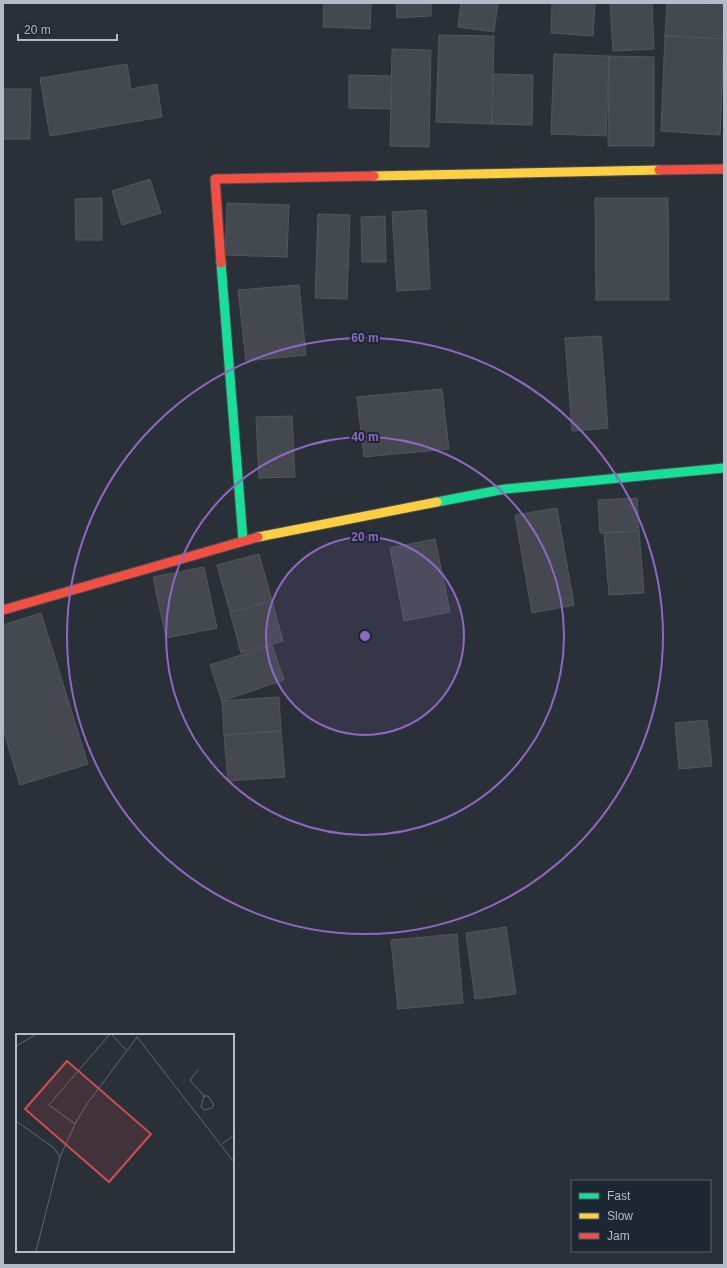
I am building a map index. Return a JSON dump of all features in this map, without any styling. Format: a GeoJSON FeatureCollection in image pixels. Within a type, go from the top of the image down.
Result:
{"type":"FeatureCollection","features":[{"type":"Feature","properties":{"kind":"street"},"geometry":{"type":"LineString","coordinates":[[243,540],[215,179],[724,169]]}},
{"type":"Feature","properties":{"kind":"street"},"geometry":{"type":"LineString","coordinates":[[3,610],[243,540],[505,489],[724,468]]}},
{"type":"Feature","properties":{"kind":"building"},"geometry":{"type":"Polygon","coordinates":[[[324,3],[371,3],[370,29],[323,27],[324,3]]]}},
{"type":"Feature","properties":{"kind":"building"},"geometry":{"type":"Polygon","coordinates":[[[396,3],[431,3],[431,16],[397,18],[396,3]]]}},
{"type":"Feature","properties":{"kind":"building"},"geometry":{"type":"Polygon","coordinates":[[[461,3],[498,3],[494,32],[458,27],[461,3]]]}},
{"type":"Feature","properties":{"kind":"building"},"geometry":{"type":"Polygon","coordinates":[[[552,3],[595,3],[593,36],[551,33],[552,3]]]}},
{"type":"Feature","properties":{"kind":"building"},"geometry":{"type":"Polygon","coordinates":[[[610,3],[652,3],[654,49],[613,51],[610,3]]]}},
{"type":"Feature","properties":{"kind":"building"},"geometry":{"type":"Polygon","coordinates":[[[667,3],[724,4],[724,39],[665,36],[667,3]]]}},
{"type":"Feature","properties":{"kind":"building"},"geometry":{"type":"Polygon","coordinates":[[[439,35],[494,36],[492,124],[436,122],[439,35]]]}},
{"type":"Feature","properties":{"kind":"building"},"geometry":{"type":"Polygon","coordinates":[[[665,36],[724,39],[720,135],[661,131],[665,36]]]}},
{"type":"Feature","properties":{"kind":"building"},"geometry":{"type":"Polygon","coordinates":[[[392,49],[431,50],[429,147],[390,146],[392,49]]]}},
{"type":"Feature","properties":{"kind":"building"},"geometry":{"type":"Polygon","coordinates":[[[554,54],[609,56],[606,136],[551,134],[554,54]]]}},
{"type":"Feature","properties":{"kind":"building"},"geometry":{"type":"Polygon","coordinates":[[[609,56],[654,57],[654,146],[608,146],[609,56]]]}},
{"type":"Feature","properties":{"kind":"building"},"geometry":{"type":"Polygon","coordinates":[[[127,64],[131,89],[157,84],[162,117],[50,136],[40,78],[127,64]]]}},
{"type":"Feature","properties":{"kind":"building"},"geometry":{"type":"Polygon","coordinates":[[[493,74],[533,75],[532,125],[492,124],[493,74]]]}},
{"type":"Feature","properties":{"kind":"building"},"geometry":{"type":"Polygon","coordinates":[[[349,75],[392,76],[391,109],[349,108],[349,75]]]}},
{"type":"Feature","properties":{"kind":"building"},"geometry":{"type":"Polygon","coordinates":[[[3,89],[31,89],[30,139],[3,139],[3,89]]]}},
{"type":"Feature","properties":{"kind":"building"},"geometry":{"type":"Polygon","coordinates":[[[150,179],[161,213],[122,225],[112,191],[150,179]]]}},
{"type":"Feature","properties":{"kind":"building"},"geometry":{"type":"Polygon","coordinates":[[[102,198],[102,240],[76,240],[75,199],[102,198]]]}},
{"type":"Feature","properties":{"kind":"building"},"geometry":{"type":"Polygon","coordinates":[[[595,198],[668,198],[669,300],[596,300],[595,198]]]}},
{"type":"Feature","properties":{"kind":"building"},"geometry":{"type":"Polygon","coordinates":[[[227,203],[289,205],[287,257],[225,255],[227,203]]]}},
{"type":"Feature","properties":{"kind":"building"},"geometry":{"type":"Polygon","coordinates":[[[426,210],[430,289],[397,291],[392,212],[426,210]]]}},
{"type":"Feature","properties":{"kind":"building"},"geometry":{"type":"Polygon","coordinates":[[[318,214],[350,215],[347,299],[315,298],[318,214]]]}},
{"type":"Feature","properties":{"kind":"building"},"geometry":{"type":"Polygon","coordinates":[[[385,216],[386,262],[362,262],[361,217],[385,216]]]}},
{"type":"Feature","properties":{"kind":"building"},"geometry":{"type":"Polygon","coordinates":[[[299,285],[306,355],[246,361],[238,290],[299,285]]]}},
{"type":"Feature","properties":{"kind":"building"},"geometry":{"type":"Polygon","coordinates":[[[601,336],[608,428],[572,431],[565,338],[601,336]]]}},
{"type":"Feature","properties":{"kind":"building"},"geometry":{"type":"Polygon","coordinates":[[[442,389],[449,449],[364,457],[357,397],[442,389]]]}},
{"type":"Feature","properties":{"kind":"building"},"geometry":{"type":"Polygon","coordinates":[[[292,416],[295,477],[259,478],[256,417],[292,416]]]}},
{"type":"Feature","properties":{"kind":"building"},"geometry":{"type":"Polygon","coordinates":[[[637,498],[639,531],[600,533],[598,500],[637,498]]]}},
{"type":"Feature","properties":{"kind":"building"},"geometry":{"type":"Polygon","coordinates":[[[557,508],[574,605],[532,613],[515,515],[557,508]]]}},
{"type":"Feature","properties":{"kind":"building"},"geometry":{"type":"Polygon","coordinates":[[[639,531],[644,593],[609,595],[604,533],[639,531]]]}},
{"type":"Feature","properties":{"kind":"building"},"geometry":{"type":"Polygon","coordinates":[[[435,539],[450,612],[404,621],[390,548],[435,539]]]}},
{"type":"Feature","properties":{"kind":"building"},"geometry":{"type":"Polygon","coordinates":[[[259,554],[272,601],[230,612],[217,565],[259,554]]]}},
{"type":"Feature","properties":{"kind":"building"},"geometry":{"type":"Polygon","coordinates":[[[204,567],[217,628],[166,638],[153,577],[204,567]]]}},
{"type":"Feature","properties":{"kind":"building"},"geometry":{"type":"Polygon","coordinates":[[[272,601],[283,641],[241,653],[230,612],[272,601]]]}},
{"type":"Feature","properties":{"kind":"building"},"geometry":{"type":"Polygon","coordinates":[[[41,613],[88,764],[20,785],[3,729],[3,625],[41,613]]]}},
{"type":"Feature","properties":{"kind":"building"},"geometry":{"type":"Polygon","coordinates":[[[272,645],[284,680],[222,701],[210,665],[272,645]]]}},
{"type":"Feature","properties":{"kind":"building"},"geometry":{"type":"Polygon","coordinates":[[[279,697],[281,731],[224,735],[222,701],[279,697]]]}},
{"type":"Feature","properties":{"kind":"building"},"geometry":{"type":"Polygon","coordinates":[[[707,720],[712,766],[679,769],[675,723],[707,720]]]}},
{"type":"Feature","properties":{"kind":"building"},"geometry":{"type":"Polygon","coordinates":[[[281,731],[285,777],[228,781],[224,735],[281,731]]]}},
{"type":"Feature","properties":{"kind":"building"},"geometry":{"type":"Polygon","coordinates":[[[506,927],[516,994],[475,999],[466,933],[506,927]]]}},
{"type":"Feature","properties":{"kind":"building"},"geometry":{"type":"Polygon","coordinates":[[[457,934],[463,1003],[398,1009],[391,940],[457,934]]]}},
{"type":"Feature","properties":{"kind":"traffic: fast"},"geometry":{"type":"LineString","coordinates":[[221,263],[243,540]]}},
{"type":"Feature","properties":{"kind":"traffic: fast"},"geometry":{"type":"LineString","coordinates":[[437,502],[505,489],[724,468]]}},
{"type":"Feature","properties":{"kind":"traffic: slow"},"geometry":{"type":"LineString","coordinates":[[374,176],[659,170]]}},
{"type":"Feature","properties":{"kind":"traffic: slow"},"geometry":{"type":"LineString","coordinates":[[258,537],[437,502]]}},
{"type":"Feature","properties":{"kind":"traffic: jam"},"geometry":{"type":"LineString","coordinates":[[659,170],[724,169]]}},
{"type":"Feature","properties":{"kind":"traffic: jam"},"geometry":{"type":"LineString","coordinates":[[221,263],[215,179],[374,176]]}},
{"type":"Feature","properties":{"kind":"traffic: jam"},"geometry":{"type":"LineString","coordinates":[[3,610],[258,537]]}}]}
